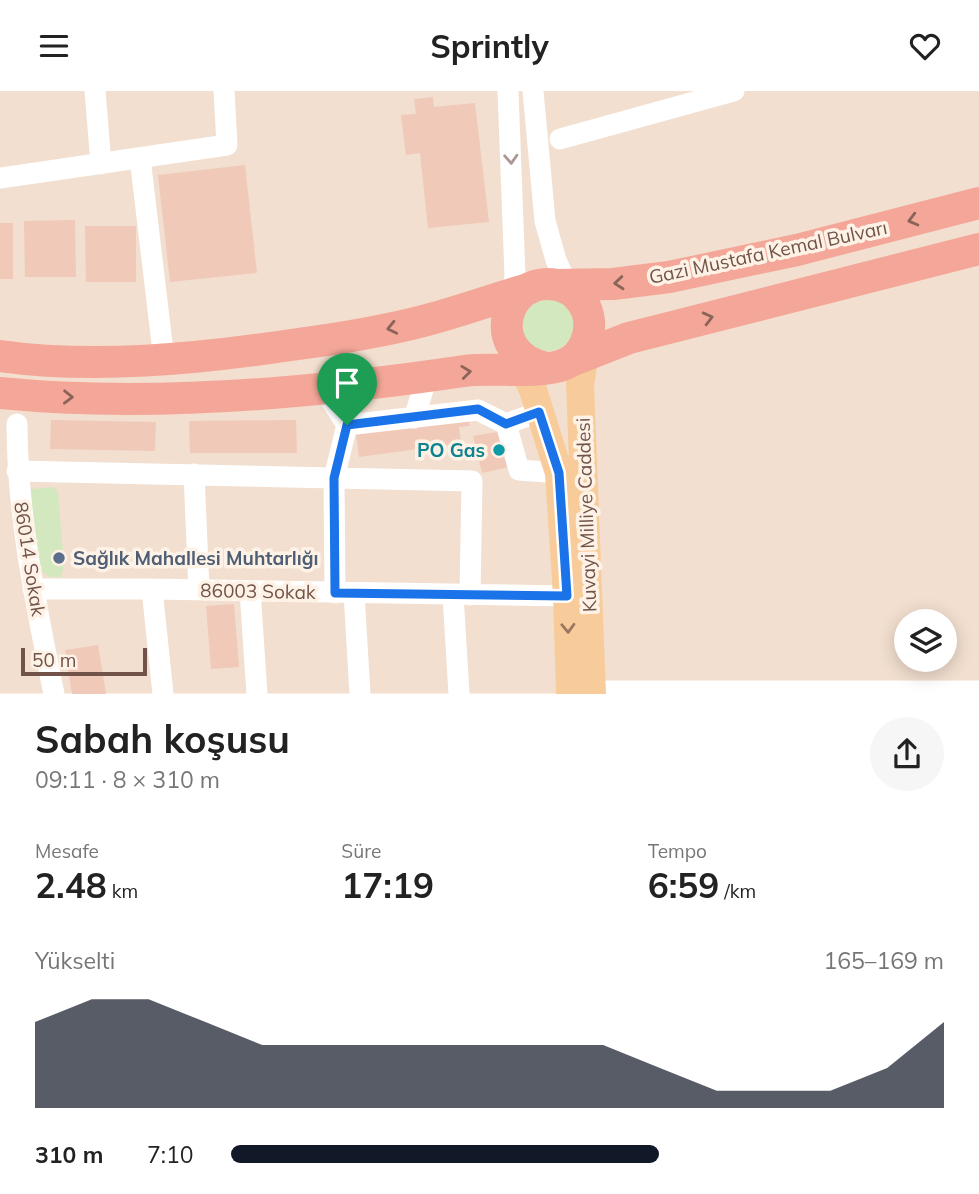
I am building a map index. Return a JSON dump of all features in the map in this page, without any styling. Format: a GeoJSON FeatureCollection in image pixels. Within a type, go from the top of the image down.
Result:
{"type":"FeatureCollection","features":[{"type":"Feature","properties":{"kind":"highway","name":"Gazi Mustafa Kemal Bulvarı"},"geometry":{"type":"LineString","coordinates":[[0,356],[35,361],[164,360],[230,354],[363,335],[540,292],[669,277],[797,250],[979,203]]}},
{"type":"Feature","properties":{"kind":"highway"},"geometry":{"type":"LineString","coordinates":[[0,393],[47,397],[176,398],[323,388],[427,377],[555,356],[979,249]]}},
{"type":"Feature","properties":{"kind":"highway"},"geometry":{"type":"LineString","coordinates":[[540,292],[580,298],[587,310],[590,324],[555,356],[507,335],[506,322],[540,292]]}},
{"type":"Feature","properties":{"kind":"main road","name":"Kuvayi Milliye Caddesi"},"geometry":{"type":"LineString","coordinates":[[555,356],[539,412],[559,473],[567,596],[585,693]]}},
{"type":"Feature","properties":{"kind":"main road","name":"Kuvayi Milliye Caddesi"},"geometry":{"type":"LineString","coordinates":[[555,356],[580,384],[585,693]]}},
{"type":"Feature","properties":{"kind":"street"},"geometry":{"type":"LineString","coordinates":[[94,91],[101,164]]}},
{"type":"Feature","properties":{"kind":"street"},"geometry":{"type":"LineString","coordinates":[[0,178],[227,145],[224,91]]}},
{"type":"Feature","properties":{"kind":"street"},"geometry":{"type":"LineString","coordinates":[[508,91],[515,276],[540,292],[556,260],[545,221],[533,91]]}},
{"type":"Feature","properties":{"kind":"street"},"geometry":{"type":"LineString","coordinates":[[561,139],[689,97],[734,91]]}},
{"type":"Feature","properties":{"kind":"street"},"geometry":{"type":"LineString","coordinates":[[139,158],[164,360]]}},
{"type":"Feature","properties":{"kind":"street"},"geometry":{"type":"LineString","coordinates":[[414,418],[427,377]]}},
{"type":"Feature","properties":{"kind":"street"},"geometry":{"type":"LineString","coordinates":[[323,388],[347,425],[334,478],[345,593],[360,694]]}},
{"type":"Feature","properties":{"kind":"street"},"geometry":{"type":"LineString","coordinates":[[347,425],[478,409],[506,424],[519,470],[559,473]]}},
{"type":"Feature","properties":{"kind":"street"},"geometry":{"type":"LineString","coordinates":[[506,424],[539,412]]}},
{"type":"Feature","properties":{"kind":"street","name":"86014 Sokak"},"geometry":{"type":"LineString","coordinates":[[17,424],[17,471],[33,589],[54,694]]}},
{"type":"Feature","properties":{"kind":"street"},"geometry":{"type":"LineString","coordinates":[[17,471],[472,481],[462,595],[460,694]]}},
{"type":"Feature","properties":{"kind":"street"},"geometry":{"type":"LineString","coordinates":[[194,474],[199,590]]}},
{"type":"Feature","properties":{"kind":"street","name":"86003 Sokak"},"geometry":{"type":"LineString","coordinates":[[33,589],[567,596]]}},
{"type":"Feature","properties":{"kind":"street"},"geometry":{"type":"LineString","coordinates":[[152,589],[163,694]]}},
{"type":"Feature","properties":{"kind":"street"},"geometry":{"type":"LineString","coordinates":[[250,591],[257,694]]}},
{"type":"Feature","properties":{"kind":"street"},"geometry":{"type":"LineString","coordinates":[[585,693],[979,691]]}},
{"type":"Feature","properties":{"kind":"shaded area"},"geometry":{"type":"Polygon","coordinates":[[[0,91],[979,91],[979,693],[0,693],[0,91]]]}},
{"type":"Feature","properties":{"kind":"green space"},"geometry":{"type":"Polygon","coordinates":[[[548,299],[558,301],[566,307],[572,315],[572,335],[566,343],[558,349],[548,351],[538,349],[530,343],[524,335],[522,325],[524,315],[530,307],[538,301],[548,299]]]}},
{"type":"Feature","properties":{"kind":"green space"},"geometry":{"type":"Polygon","coordinates":[[[52,487],[58,491],[64,565],[61,577],[49,577],[41,571],[29,500],[31,489],[52,487]]]}},
{"type":"Feature","properties":{"kind":"building"},"geometry":{"type":"Polygon","coordinates":[[[433,97],[434,107],[475,103],[489,222],[428,228],[420,153],[406,155],[401,115],[416,114],[414,99],[433,97]]]}},
{"type":"Feature","properties":{"kind":"building"},"geometry":{"type":"Polygon","coordinates":[[[245,165],[257,273],[170,282],[158,175],[245,165]]]}},
{"type":"Feature","properties":{"kind":"building"},"geometry":{"type":"Polygon","coordinates":[[[75,220],[76,277],[25,277],[24,221],[75,220]]]}},
{"type":"Feature","properties":{"kind":"building"},"geometry":{"type":"Polygon","coordinates":[[[0,223],[13,223],[13,279],[0,279],[0,223]]]}},
{"type":"Feature","properties":{"kind":"building"},"geometry":{"type":"Polygon","coordinates":[[[85,226],[136,226],[136,282],[86,282],[85,226]]]}},
{"type":"Feature","properties":{"kind":"building"},"geometry":{"type":"Polygon","coordinates":[[[465,404],[470,426],[459,427],[461,443],[359,457],[354,419],[465,404]]]}},
{"type":"Feature","properties":{"kind":"building"},"geometry":{"type":"Polygon","coordinates":[[[51,420],[156,422],[155,451],[50,449],[51,420]]]}},
{"type":"Feature","properties":{"kind":"building"},"geometry":{"type":"Polygon","coordinates":[[[296,420],[297,453],[190,453],[189,421],[296,420]]]}},
{"type":"Feature","properties":{"kind":"building","name":"PO Gas"},"geometry":{"type":"Polygon","coordinates":[[[516,429],[526,463],[482,473],[473,436],[516,429]]]}},
{"type":"Feature","properties":{"kind":"building"},"geometry":{"type":"Polygon","coordinates":[[[234,604],[239,667],[211,669],[206,606],[234,604]]]}},
{"type":"Feature","properties":{"kind":"building"},"geometry":{"type":"Polygon","coordinates":[[[98,645],[106,694],[72,694],[65,650],[98,645]]]}},
{"type":"Feature","properties":{"kind":"place","name":"PO Gas"},"geometry":{"type":"Point","coordinates":[499,450]}},
{"type":"Feature","properties":{"kind":"place","name":"Sağlık Mahallesi Muhtarlığı"},"geometry":{"type":"Point","coordinates":[59,558]}},
{"type":"Feature","properties":{"kind":"route"},"geometry":{"type":"LineString","coordinates":[[478,409],[506,424],[539,412],[559,473],[567,596],[335,593],[334,478],[347,425],[478,409]]}}]}
